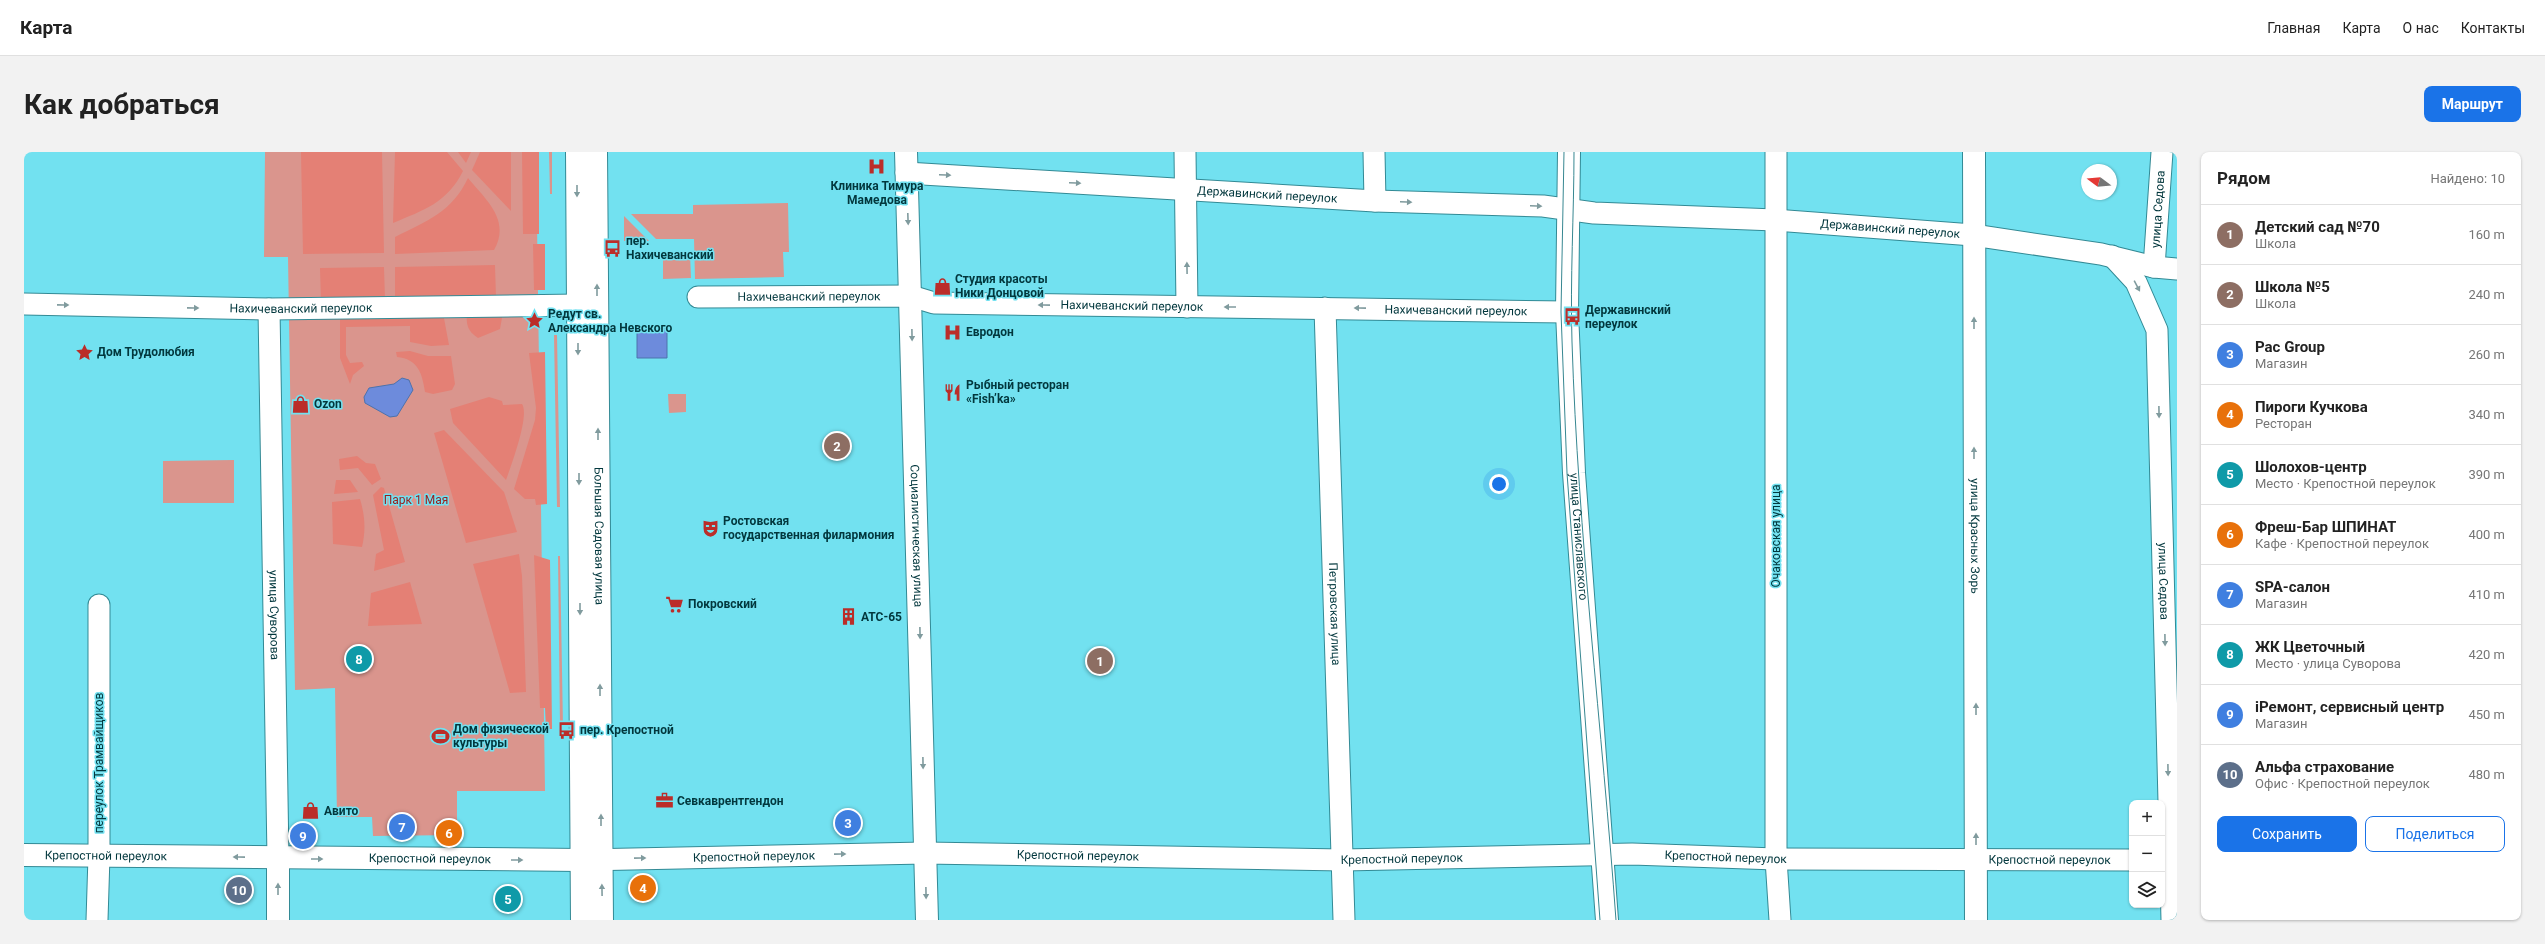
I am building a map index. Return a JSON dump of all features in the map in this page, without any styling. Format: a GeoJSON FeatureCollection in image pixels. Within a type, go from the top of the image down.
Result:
{"type":"FeatureCollection","features":[{"type":"Feature","properties":{"kind":"street","name":"Большая Садовая улица"},"geometry":{"type":"LineString","coordinates":[[577,152],[578,305],[591,860],[602,920]]}},
{"type":"Feature","properties":{"kind":"street","name":"Большая Садовая улица"},"geometry":{"type":"LineString","coordinates":[[582,920],[591,860],[596,152]]}},
{"type":"Feature","properties":{"kind":"street"},"geometry":{"type":"LineString","coordinates":[[1185,152],[1187,307]]}},
{"type":"Feature","properties":{"kind":"street"},"geometry":{"type":"LineString","coordinates":[[1374,152],[1375,201]]}},
{"type":"Feature","properties":{"kind":"street","name":"улица Станиславского"},"geometry":{"type":"LineString","coordinates":[[1569,152],[1567,312],[1574,473],[1607,920]]}},
{"type":"Feature","properties":{"kind":"street","name":"Очаковская улица"},"geometry":{"type":"LineString","coordinates":[[1776,152],[1776,859],[1780,920]]}},
{"type":"Feature","properties":{"kind":"street","name":"улица Красных Зорь"},"geometry":{"type":"LineString","coordinates":[[1974,152],[1973,235],[1976,920]]}},
{"type":"Feature","properties":{"kind":"street","name":"улица Седова"},"geometry":{"type":"LineString","coordinates":[[2154,267],[2162,152]]}},
{"type":"Feature","properties":{"kind":"street","name":"Державинский переулок"},"geometry":{"type":"LineString","coordinates":[[906,162],[1185,189],[1375,201],[1569,208],[1594,213],[1775,220],[1973,235],[2112,256],[2154,267],[2177,269]]}},
{"type":"Feature","properties":{"kind":"street","name":"Социалистическая улица"},"geometry":{"type":"LineString","coordinates":[[906,162],[911,296],[927,920]]}},
{"type":"Feature","properties":{"kind":"street","name":"улица Седова"},"geometry":{"type":"LineString","coordinates":[[2112,256],[2136,282],[2157,330],[2172,920]]}},
{"type":"Feature","properties":{"kind":"street","name":"Нахичеванский переулок"},"geometry":{"type":"LineString","coordinates":[[698,296],[911,296],[934,302],[1567,312]]}},
{"type":"Feature","properties":{"kind":"street","name":"Нахичеванский переулок"},"geometry":{"type":"LineString","coordinates":[[24,304],[269,309],[578,305]]}},
{"type":"Feature","properties":{"kind":"street","name":"Петровская улица"},"geometry":{"type":"LineString","coordinates":[[1325,308],[1344,920]]}},
{"type":"Feature","properties":{"kind":"street","name":"улица Суворова"},"geometry":{"type":"LineString","coordinates":[[269,309],[278,920]]}},
{"type":"Feature","properties":{"kind":"street","name":"переулок Трамвайщиков"},"geometry":{"type":"LineString","coordinates":[[97,920],[99,856],[99,605]]}},
{"type":"Feature","properties":{"kind":"street","name":"Крепостной переулок"},"geometry":{"type":"LineString","coordinates":[[24,855],[591,860],[925,853],[1343,860],[1603,854],[1776,859],[2129,860]]}},
{"type":"Feature","properties":{"kind":"green space","name":"Парк 1 Мая"},"geometry":{"type":"Polygon","coordinates":[[[265,152],[536,152],[545,791],[457,791],[457,835],[373,836],[372,817],[337,817],[335,688],[295,690],[288,257],[264,257],[265,152]]]}},
{"type":"Feature","properties":{"kind":"green space"},"geometry":{"type":"Polygon","coordinates":[[[549,152],[552,152],[552,194],[550,194],[549,152]]]}},
{"type":"Feature","properties":{"kind":"green space"},"geometry":{"type":"Polygon","coordinates":[[[788,203],[789,252],[783,252],[784,277],[695,279],[694,239],[656,239],[631,214],[693,214],[693,205],[788,203]]]}},
{"type":"Feature","properties":{"kind":"green space"},"geometry":{"type":"Polygon","coordinates":[[[624,216],[649,241],[624,241],[624,216]]]}},
{"type":"Feature","properties":{"kind":"green space"},"geometry":{"type":"Polygon","coordinates":[[[663,253],[690,253],[691,278],[663,279],[663,253]]]}},
{"type":"Feature","properties":{"kind":"green space"},"geometry":{"type":"Polygon","coordinates":[[[554,335],[557,335],[560,507],[557,507],[554,335]]]}},
{"type":"Feature","properties":{"kind":"green space"},"geometry":{"type":"Polygon","coordinates":[[[668,394],[686,394],[686,412],[669,413],[668,394]]]}},
{"type":"Feature","properties":{"kind":"green space"},"geometry":{"type":"Polygon","coordinates":[[[234,460],[234,503],[163,503],[163,461],[234,460]]]}},
{"type":"Feature","properties":{"kind":"green space"},"geometry":{"type":"Polygon","coordinates":[[[558,556],[560,556],[563,728],[560,728],[558,556]]]}},
{"type":"Feature","properties":{"kind":"shaded area"},"geometry":{"type":"Polygon","coordinates":[[[301,152],[382,152],[384,253],[303,254],[301,152]]]}},
{"type":"Feature","properties":{"kind":"shaded area"},"geometry":{"type":"Polygon","coordinates":[[[395,152],[447,152],[463,171],[450,191],[434,204],[393,223],[395,152]]]}},
{"type":"Feature","properties":{"kind":"shaded area"},"geometry":{"type":"Polygon","coordinates":[[[458,152],[471,152],[466,163],[458,152]]]}},
{"type":"Feature","properties":{"kind":"shaded area"},"geometry":{"type":"Polygon","coordinates":[[[480,152],[511,152],[511,211],[472,170],[480,152]]]}},
{"type":"Feature","properties":{"kind":"shaded area"},"geometry":{"type":"Polygon","coordinates":[[[522,152],[539,152],[539,234],[523,234],[522,152]]]}},
{"type":"Feature","properties":{"kind":"shaded area"},"geometry":{"type":"Polygon","coordinates":[[[468,178],[489,203],[498,220],[500,229],[499,239],[494,250],[395,254],[395,237],[438,214],[462,190],[468,178]]]}},
{"type":"Feature","properties":{"kind":"shaded area"},"geometry":{"type":"Polygon","coordinates":[[[533,244],[545,244],[545,290],[534,290],[533,244]]]}},
{"type":"Feature","properties":{"kind":"shaded area"},"geometry":{"type":"Polygon","coordinates":[[[495,265],[496,298],[395,300],[395,267],[495,265]]]}},
{"type":"Feature","properties":{"kind":"shaded area"},"geometry":{"type":"Polygon","coordinates":[[[384,267],[385,300],[321,301],[320,268],[384,267]]]}},
{"type":"Feature","properties":{"kind":"shaded area"},"geometry":{"type":"Polygon","coordinates":[[[467,312],[503,312],[500,329],[478,338],[469,330],[467,312]]]}},
{"type":"Feature","properties":{"kind":"shaded area"},"geometry":{"type":"Polygon","coordinates":[[[443,313],[449,345],[431,346],[410,342],[410,326],[346,327],[346,355],[350,363],[362,362],[364,366],[353,375],[350,384],[340,358],[340,315],[443,313]]]}},
{"type":"Feature","properties":{"kind":"shaded area"},"geometry":{"type":"Polygon","coordinates":[[[410,351],[428,356],[451,356],[455,384],[452,390],[433,394],[425,392],[418,368],[410,361],[397,357],[396,352],[410,351]]]}},
{"type":"Feature","properties":{"kind":"shaded area"},"geometry":{"type":"Polygon","coordinates":[[[545,352],[547,504],[536,505],[535,499],[525,499],[514,489],[535,420],[536,408],[529,353],[545,352]]]}},
{"type":"Feature","properties":{"kind":"shaded area"},"geometry":{"type":"Polygon","coordinates":[[[489,397],[502,401],[503,405],[522,404],[524,410],[524,419],[519,441],[506,480],[453,423],[450,409],[489,397]]]}},
{"type":"Feature","properties":{"kind":"shaded area"},"geometry":{"type":"Polygon","coordinates":[[[444,430],[504,492],[517,532],[466,543],[434,433],[444,430]]]}},
{"type":"Feature","properties":{"kind":"shaded area"},"geometry":{"type":"Polygon","coordinates":[[[357,456],[366,463],[375,464],[381,479],[372,485],[358,468],[340,470],[339,459],[357,456]]]}},
{"type":"Feature","properties":{"kind":"shaded area"},"geometry":{"type":"Polygon","coordinates":[[[336,480],[350,480],[358,492],[334,494],[336,480]]]}},
{"type":"Feature","properties":{"kind":"shaded area"},"geometry":{"type":"Polygon","coordinates":[[[381,487],[384,488],[405,562],[374,571],[376,554],[384,550],[373,495],[381,487]]]}},
{"type":"Feature","properties":{"kind":"shaded area"},"geometry":{"type":"Polygon","coordinates":[[[360,499],[364,523],[362,547],[333,544],[332,502],[360,499]]]}},
{"type":"Feature","properties":{"kind":"shaded area"},"geometry":{"type":"Polygon","coordinates":[[[519,554],[522,576],[526,692],[510,693],[473,564],[519,554]]]}},
{"type":"Feature","properties":{"kind":"shaded area"},"geometry":{"type":"Polygon","coordinates":[[[534,555],[550,560],[552,729],[546,729],[545,708],[540,708],[534,555]]]}},
{"type":"Feature","properties":{"kind":"shaded area"},"geometry":{"type":"Polygon","coordinates":[[[410,582],[422,624],[368,626],[371,593],[410,582]]]}},
{"type":"Feature","properties":{"kind":"water"},"geometry":{"type":"Polygon","coordinates":[[[667,328],[667,358],[637,358],[637,329],[667,328]]]}},
{"type":"Feature","properties":{"kind":"water"},"geometry":{"type":"Polygon","coordinates":[[[402,378],[409,380],[413,390],[397,416],[390,417],[365,403],[364,397],[369,388],[394,384],[402,378]]]}},
{"type":"Feature","properties":{"kind":"tram line"},"geometry":{"type":"LineString","coordinates":[[1564,152],[1561,312],[1567,473],[1600,920]]}},
{"type":"Feature","properties":{"kind":"tram line"},"geometry":{"type":"LineString","coordinates":[[1574,152],[1572,342],[1575,414],[1579,487],[1616,920]]}},
{"type":"Feature","properties":{"kind":"place","name":"Клиника Тимура Мамедова"},"geometry":{"type":"Point","coordinates":[877,167]}},
{"type":"Feature","properties":{"kind":"place","name":"пер. Нахичеванский"},"geometry":{"type":"Point","coordinates":[613,248]}},
{"type":"Feature","properties":{"kind":"place","name":"Студия красоты Ники Донцовой"},"geometry":{"type":"Point","coordinates":[942,286]}},
{"type":"Feature","properties":{"kind":"place","name":"Державинский переулок"},"geometry":{"type":"Point","coordinates":[1572,317]}},
{"type":"Feature","properties":{"kind":"place","name":"Редут св. Александра Невского"},"geometry":{"type":"Point","coordinates":[535,321]}},
{"type":"Feature","properties":{"kind":"place","name":"Евродон"},"geometry":{"type":"Point","coordinates":[953,332]}},
{"type":"Feature","properties":{"kind":"place","name":"Дом Трудолюбия"},"geometry":{"type":"Point","coordinates":[84,352]}},
{"type":"Feature","properties":{"kind":"place","name":"Рыбный ресторан «Fish’ka»"},"geometry":{"type":"Point","coordinates":[953,392]}},
{"type":"Feature","properties":{"kind":"place","name":"Ozon"},"geometry":{"type":"Point","coordinates":[301,404]}},
{"type":"Feature","properties":{"kind":"place","name":"Школа №5"},"geometry":{"type":"Point","coordinates":[837,446]}},
{"type":"Feature","properties":{"kind":"place","name":"Ростовская государственная филармония"},"geometry":{"type":"Point","coordinates":[710,528]}},
{"type":"Feature","properties":{"kind":"place","name":"Покровский"},"geometry":{"type":"Point","coordinates":[675,604]}},
{"type":"Feature","properties":{"kind":"place","name":"АТС-65"},"geometry":{"type":"Point","coordinates":[848,617]}},
{"type":"Feature","properties":{"kind":"place","name":"ЖК Цветочный"},"geometry":{"type":"Point","coordinates":[359,659]}},
{"type":"Feature","properties":{"kind":"place","name":"Детский сад №70"},"geometry":{"type":"Point","coordinates":[1100,661]}},
{"type":"Feature","properties":{"kind":"place","name":"пер. Крепостной"},"geometry":{"type":"Point","coordinates":[567,730]}},
{"type":"Feature","properties":{"kind":"place","name":"Дом физической культуры"},"geometry":{"type":"Point","coordinates":[440,736]}},
{"type":"Feature","properties":{"kind":"place","name":"Севкаврентгендон"},"geometry":{"type":"Point","coordinates":[664,801]}},
{"type":"Feature","properties":{"kind":"place","name":"Авито"},"geometry":{"type":"Point","coordinates":[311,811]}},
{"type":"Feature","properties":{"kind":"place","name":"Pac Group"},"geometry":{"type":"Point","coordinates":[848,823]}},
{"type":"Feature","properties":{"kind":"place","name":"SPA-салон"},"geometry":{"type":"Point","coordinates":[402,827]}},
{"type":"Feature","properties":{"kind":"place","name":"Фреш-Бар ШПИНАТ"},"geometry":{"type":"Point","coordinates":[449,833]}},
{"type":"Feature","properties":{"kind":"place","name":"iРемонт, сервисный центр"},"geometry":{"type":"Point","coordinates":[303,836]}},
{"type":"Feature","properties":{"kind":"place","name":"Пироги Кучкова"},"geometry":{"type":"Point","coordinates":[643,888]}},
{"type":"Feature","properties":{"kind":"place","name":"Альфа страхование"},"geometry":{"type":"Point","coordinates":[239,890]}},
{"type":"Feature","properties":{"kind":"place","name":"Шолохов-центр"},"geometry":{"type":"Point","coordinates":[508,899]}}]}
